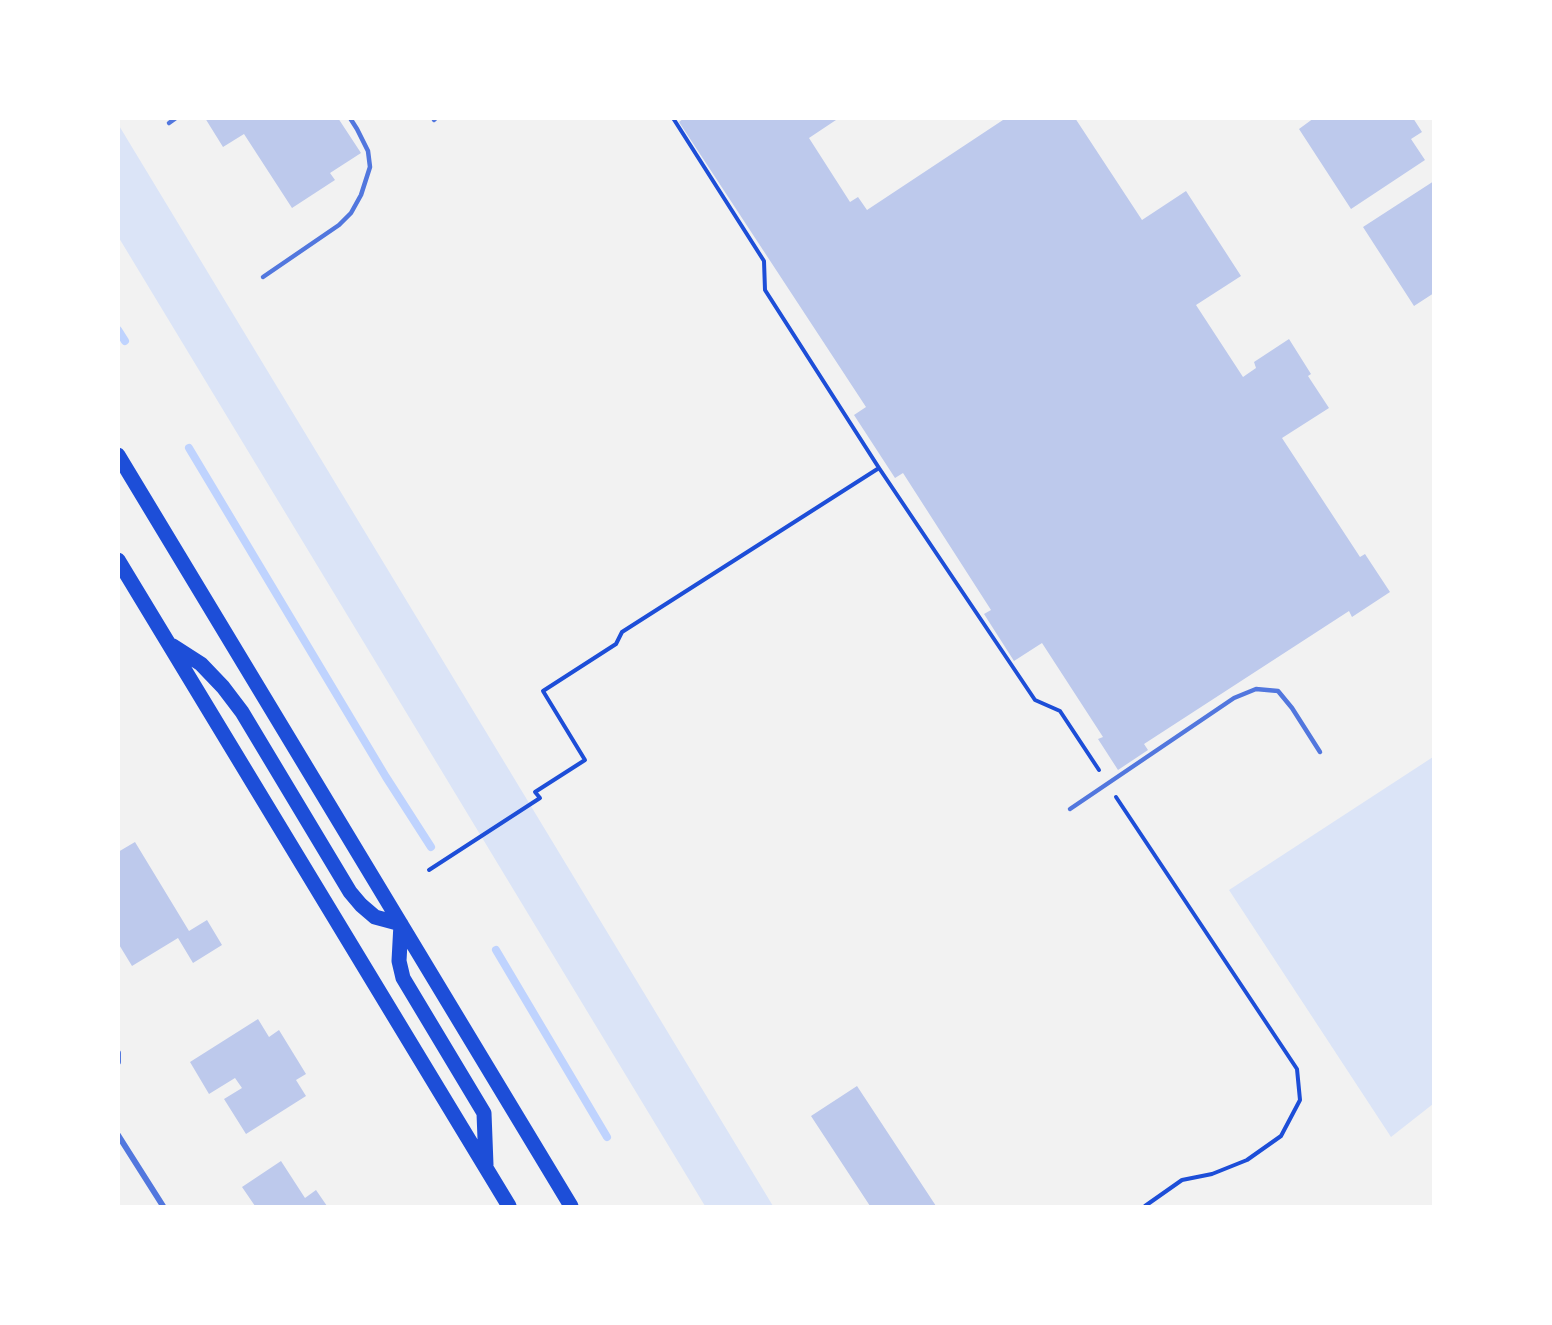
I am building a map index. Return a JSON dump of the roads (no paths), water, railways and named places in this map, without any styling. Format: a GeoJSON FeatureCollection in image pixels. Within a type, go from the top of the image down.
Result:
{"type":"FeatureCollection","features":[{"type":"Feature","properties":{"kind":"main road"},"geometry":{"type":"LineString","coordinates":[[118,454],[571,1206]]}},
{"type":"Feature","properties":{"kind":"main road"},"geometry":{"type":"LineString","coordinates":[[118,560],[509,1206]]}},
{"type":"Feature","properties":{"kind":"main road"},"geometry":{"type":"LineString","coordinates":[[169,643],[201,664],[242,712],[350,892],[375,917],[400,924]]}},
{"type":"Feature","properties":{"kind":"main road"},"geometry":{"type":"LineString","coordinates":[[400,924],[399,961],[403,978],[484,1113],[487,1169]]}},
{"type":"Feature","properties":{"kind":"street"},"geometry":{"type":"LineString","coordinates":[[118,1053],[118,1062]]}},
{"type":"Feature","properties":{"kind":"street"},"geometry":{"type":"LineString","coordinates":[[118,1135],[163,1206]]}},
{"type":"Feature","properties":{"kind":"lane"},"geometry":{"type":"LineString","coordinates":[[169,123],[176,118]]}},
{"type":"Feature","properties":{"kind":"lane"},"geometry":{"type":"LineString","coordinates":[[263,278],[339,225],[351,213],[361,195],[370,167],[368,151],[350,118]]}},
{"type":"Feature","properties":{"kind":"lane"},"geometry":{"type":"LineString","coordinates":[[1070,809],[1234,698],[1256,689],[1278,691],[1292,708],[1320,752]]}},
{"type":"Feature","properties":{"kind":"waterway"},"geometry":{"type":"LineString","coordinates":[[118,330],[125,341]]}},
{"type":"Feature","properties":{"kind":"waterway"},"geometry":{"type":"LineString","coordinates":[[189,448],[386,777],[431,847]]}},
{"type":"Feature","properties":{"kind":"waterway"},"geometry":{"type":"LineString","coordinates":[[496,950],[607,1137]]}}]}
